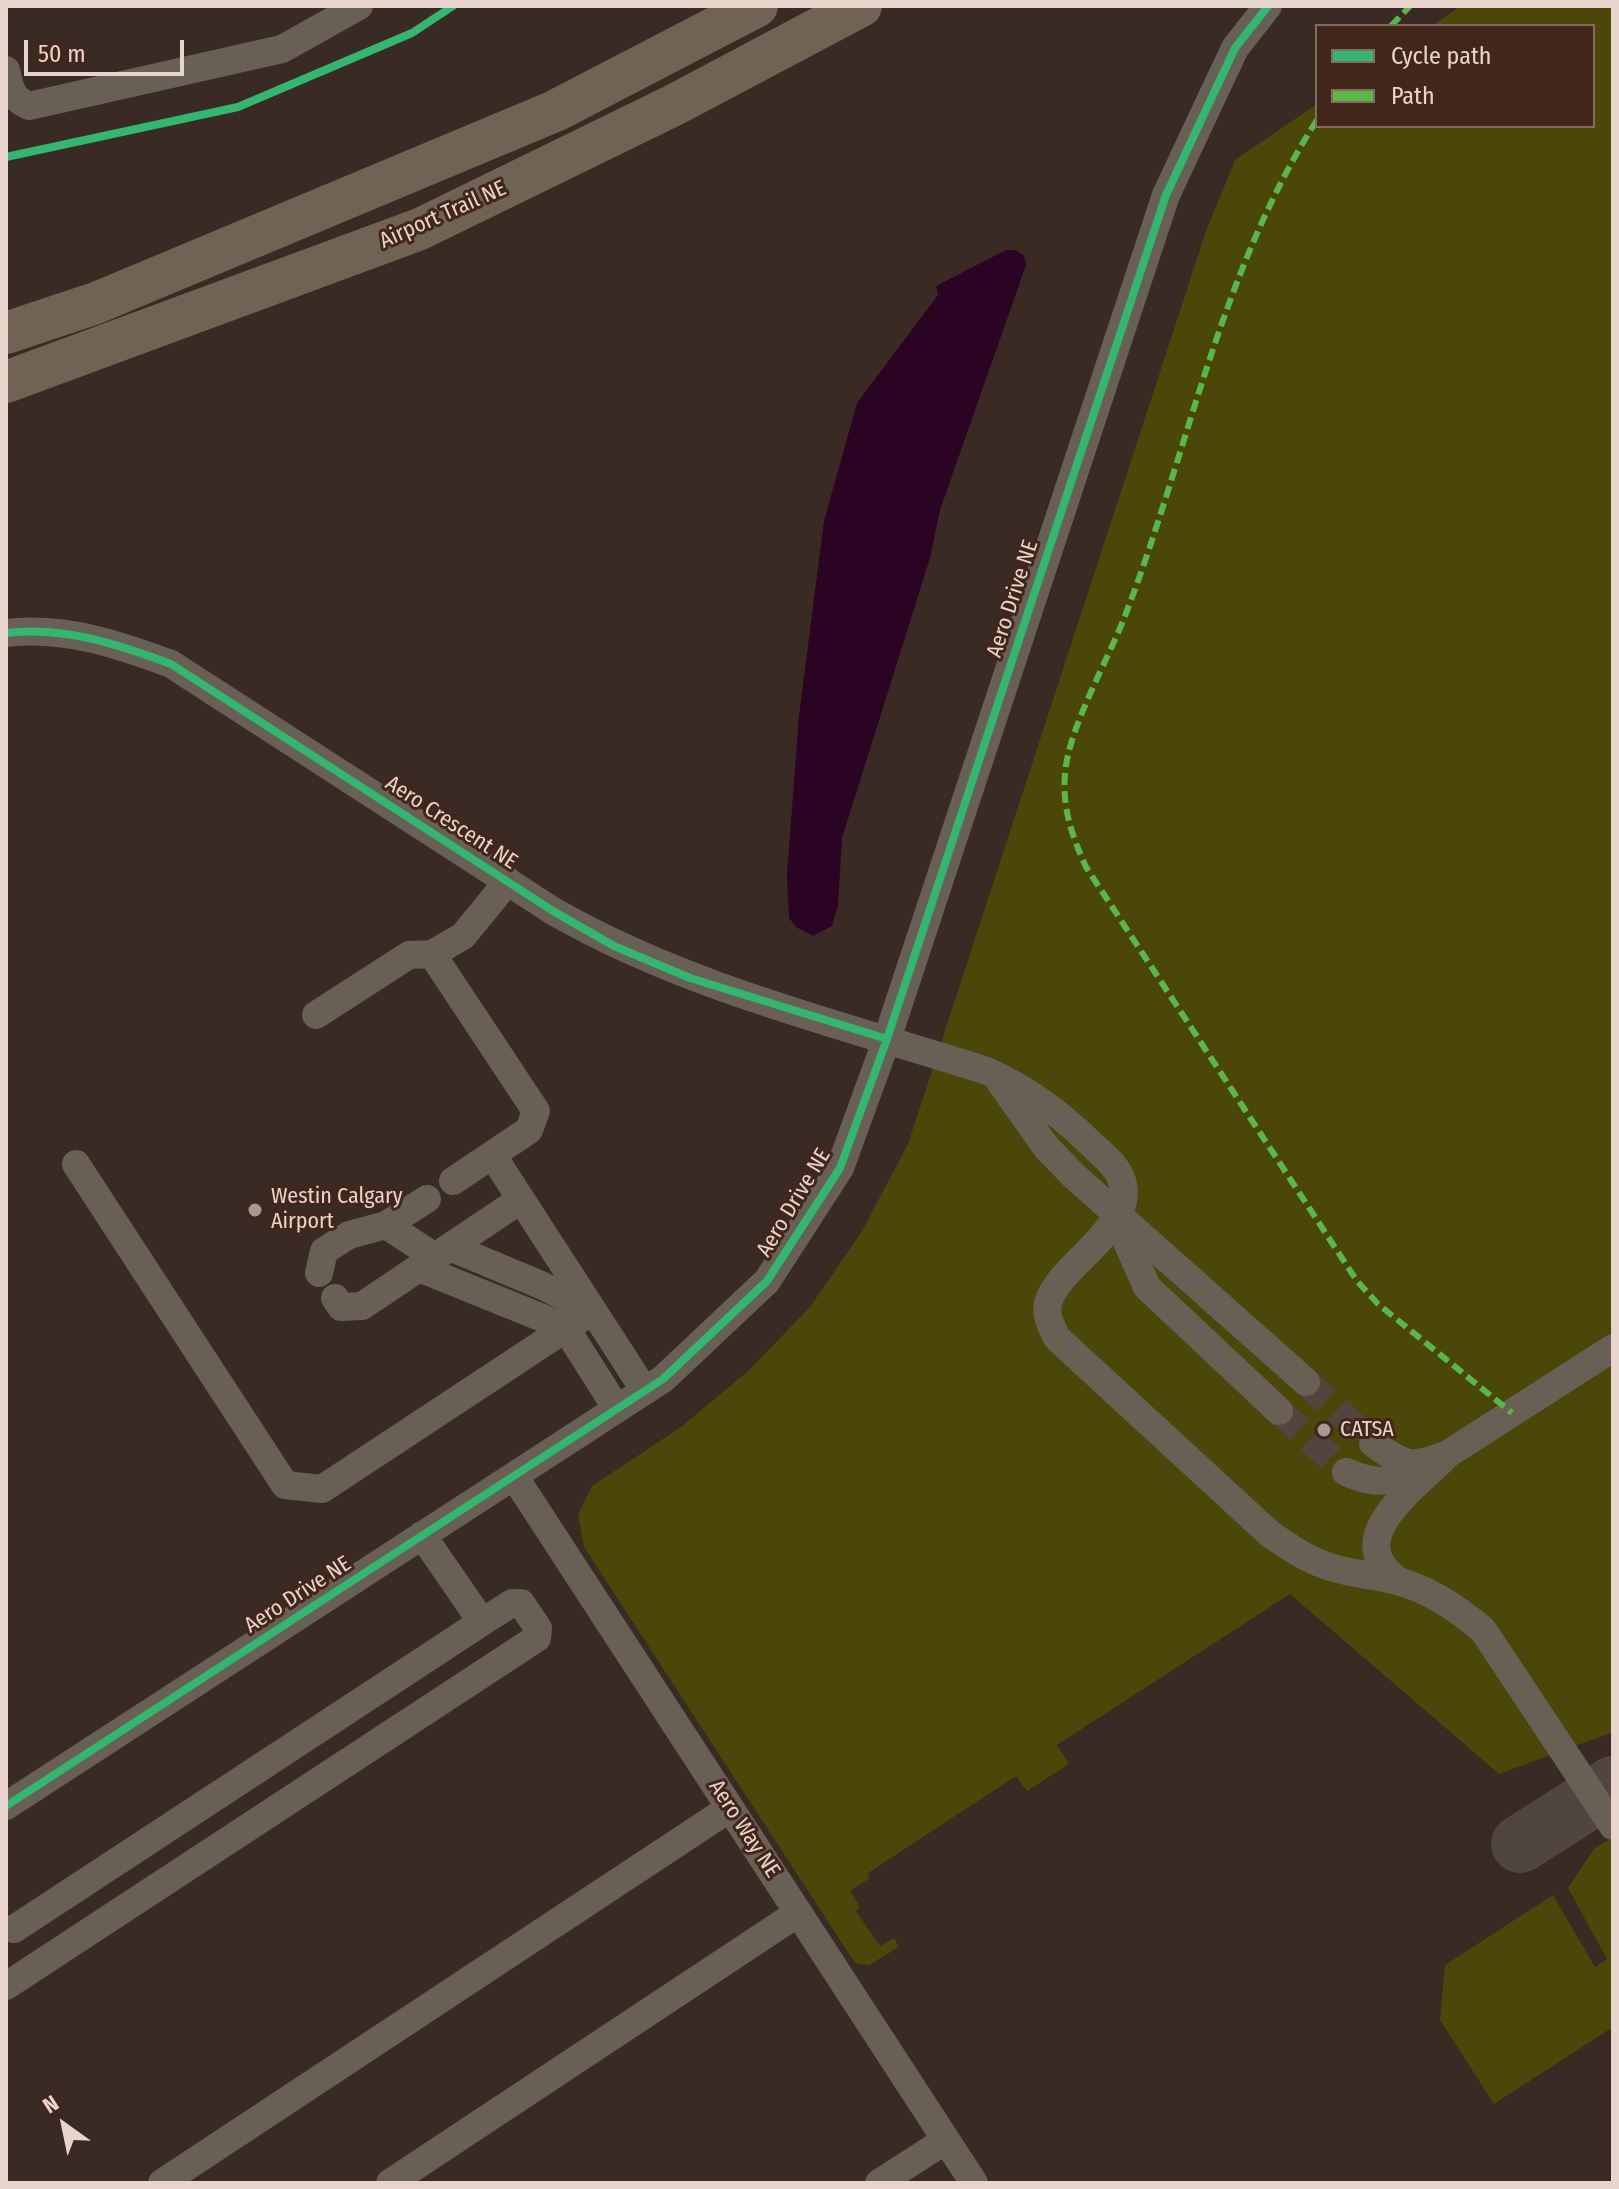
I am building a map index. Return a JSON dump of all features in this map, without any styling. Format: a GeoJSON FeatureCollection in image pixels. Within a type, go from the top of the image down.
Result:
{"type":"FeatureCollection","features":[{"type":"Feature","properties":{"kind":"highway"},"geometry":{"type":"LineString","coordinates":[[6,333],[96,303],[555,111],[757,6]]}},
{"type":"Feature","properties":{"kind":"highway","name":"Airport Trail NE"},"geometry":{"type":"LineString","coordinates":[[6,382],[420,229],[674,105],[861,6]]}},
{"type":"Feature","properties":{"kind":"highway"},"geometry":{"type":"LineString","coordinates":[[6,305],[143,263],[555,111]]}},
{"type":"Feature","properties":{"kind":"highway"},"geometry":{"type":"LineString","coordinates":[[6,406],[151,349],[420,229]]}},
{"type":"Feature","properties":{"kind":"street"},"geometry":{"type":"LineString","coordinates":[[6,70],[10,91],[18,101],[29,106],[282,49],[359,6]]}},
{"type":"Feature","properties":{"kind":"street","name":"Aero Drive NE"},"geometry":{"type":"LineString","coordinates":[[6,1806],[663,1379],[767,1281],[840,1168],[887,1039],[1166,195],[1235,48],[1268,6]]}},
{"type":"Feature","properties":{"kind":"street","name":"Aero Crescent NE"},"geometry":{"type":"LineString","coordinates":[[6,633],[34,630],[104,639],[171,664],[614,946],[690,978],[987,1071],[1017,1085],[1042,1102],[1113,1165],[1122,1179],[1117,1217]]}},
{"type":"Feature","properties":{"kind":"street"},"geometry":{"type":"LineString","coordinates":[[316,1015],[409,955],[432,954],[463,936],[508,881]]}},
{"type":"Feature","properties":{"kind":"street"},"geometry":{"type":"LineString","coordinates":[[432,954],[536,1111],[529,1130],[453,1181]]}},
{"type":"Feature","properties":{"kind":"street"},"geometry":{"type":"LineString","coordinates":[[493,1156],[645,1391]]}},
{"type":"Feature","properties":{"kind":"street"},"geometry":{"type":"LineString","coordinates":[[76,1164],[285,1485],[322,1489],[592,1311]]}},
{"type":"Feature","properties":{"kind":"street"},"geometry":{"type":"LineString","coordinates":[[319,1273],[324,1251],[349,1235],[386,1225],[427,1199]]}},
{"type":"Feature","properties":{"kind":"street"},"geometry":{"type":"LineString","coordinates":[[335,1298],[341,1307],[362,1306],[520,1200]]}},
{"type":"Feature","properties":{"kind":"street"},"geometry":{"type":"LineString","coordinates":[[1117,1217],[1293,1397],[1147,1287],[1117,1217]]}},
{"type":"Feature","properties":{"kind":"street"},"geometry":{"type":"LineString","coordinates":[[1117,1217],[1062,1280],[1048,1302],[1048,1320],[1057,1338],[1270,1534],[1298,1553],[1330,1567],[1399,1581]]}},
{"type":"Feature","properties":{"kind":"street"},"geometry":{"type":"LineString","coordinates":[[386,1225],[435,1257],[565,1327],[617,1409]]}},
{"type":"Feature","properties":{"kind":"street"},"geometry":{"type":"LineString","coordinates":[[435,1257],[541,1285],[592,1311]]}},
{"type":"Feature","properties":{"kind":"street"},"geometry":{"type":"LineString","coordinates":[[1330,1567],[1350,1566],[1358,1561],[1388,1512],[1448,1454],[1613,1348]]}},
{"type":"Feature","properties":{"kind":"street"},"geometry":{"type":"LineString","coordinates":[[1417,1465],[1359,1458],[1370,1482],[1394,1480],[1417,1465],[1448,1454]]}},
{"type":"Feature","properties":{"kind":"street","name":"Aero Way NE"},"geometry":{"type":"LineString","coordinates":[[514,1476],[974,2183]]}},
{"type":"Feature","properties":{"kind":"street"},"geometry":{"type":"LineString","coordinates":[[1377,1534],[1377,1554],[1384,1571],[1450,1605],[1483,1630],[1613,1826]]}},
{"type":"Feature","properties":{"kind":"street"},"geometry":{"type":"LineString","coordinates":[[422,1535],[482,1622]]}},
{"type":"Feature","properties":{"kind":"street"},"geometry":{"type":"LineString","coordinates":[[6,1986],[537,1638],[538,1628],[521,1603],[512,1603],[9,1927]]}},
{"type":"Feature","properties":{"kind":"street"},"geometry":{"type":"LineString","coordinates":[[162,2183],[730,1808]]}},
{"type":"Feature","properties":{"kind":"street"},"geometry":{"type":"LineString","coordinates":[[390,2183],[798,1913]]}},
{"type":"Feature","properties":{"kind":"street"},"geometry":{"type":"LineString","coordinates":[[879,2183],[946,2140]]}},
{"type":"Feature","properties":{"kind":"shaded area"},"geometry":{"type":"Polygon","coordinates":[[[1461,6],[1613,6],[1613,1732],[1499,1774],[1290,1594],[1057,1745],[1069,1764],[1027,1791],[1016,1776],[868,1873],[870,1878],[850,1891],[860,1907],[856,1911],[880,1946],[894,1938],[899,1947],[869,1965],[855,1963],[584,1547],[578,1514],[592,1486],[681,1427],[748,1371],[810,1307],[862,1231],[908,1144],[1206,231],[1235,160],[1315,105],[1315,128],[1595,128],[1595,24],[1435,24],[1461,6]]]}},
{"type":"Feature","properties":{"kind":"shaded area"},"geometry":{"type":"Polygon","coordinates":[[[1006,250],[1016,250],[1024,256],[1026,265],[940,510],[930,558],[842,838],[838,905],[832,926],[813,936],[796,927],[789,918],[787,874],[799,716],[824,521],[857,403],[938,295],[936,286],[1006,250]]]}},
{"type":"Feature","properties":{"kind":"shaded area"},"geometry":{"type":"Polygon","coordinates":[[[1613,1837],[1613,2027],[1494,2104],[1440,2020],[1445,1965],[1553,1895],[1595,1967],[1607,1959],[1568,1888],[1594,1849],[1613,1837]]]}},
{"type":"Feature","properties":{"kind":"taxiway"},"geometry":{"type":"LineString","coordinates":[[1520,1844],[1613,1785]]}},
{"type":"Feature","properties":{"kind":"tunnel"},"geometry":{"type":"LineString","coordinates":[[1306,1382],[1373,1443]]}},
{"type":"Feature","properties":{"kind":"tunnel"},"geometry":{"type":"LineString","coordinates":[[1279,1411],[1346,1472]]}},
{"type":"Feature","properties":{"kind":"marked path"},"geometry":{"type":"LineString","coordinates":[[1393,24],[1410,6]]}},
{"type":"Feature","properties":{"kind":"marked path"},"geometry":{"type":"LineString","coordinates":[[1315,124],[1255,238],[1230,300],[1148,553],[1125,616],[1073,737],[1064,786],[1067,810],[1072,833],[1086,867],[1357,1281],[1378,1304],[1512,1413]]}},
{"type":"Feature","properties":{"kind":"cycle path"},"geometry":{"type":"LineString","coordinates":[[6,157],[238,107],[412,33],[453,6]]}},
{"type":"Feature","properties":{"kind":"cycle path"},"geometry":{"type":"LineString","coordinates":[[6,1806],[663,1379],[767,1281],[840,1168],[887,1039],[1166,195],[1235,48],[1268,6]]}},
{"type":"Feature","properties":{"kind":"cycle path"},"geometry":{"type":"LineString","coordinates":[[6,633],[69,634],[171,664],[553,911],[614,946],[690,978],[887,1039]]}},
{"type":"Feature","properties":{"kind":"place","name":"Westin Calgary Airport"},"geometry":{"type":"Point","coordinates":[255,1210]}},
{"type":"Feature","properties":{"kind":"place","name":"CATSA"},"geometry":{"type":"Point","coordinates":[1324,1430]}}]}
